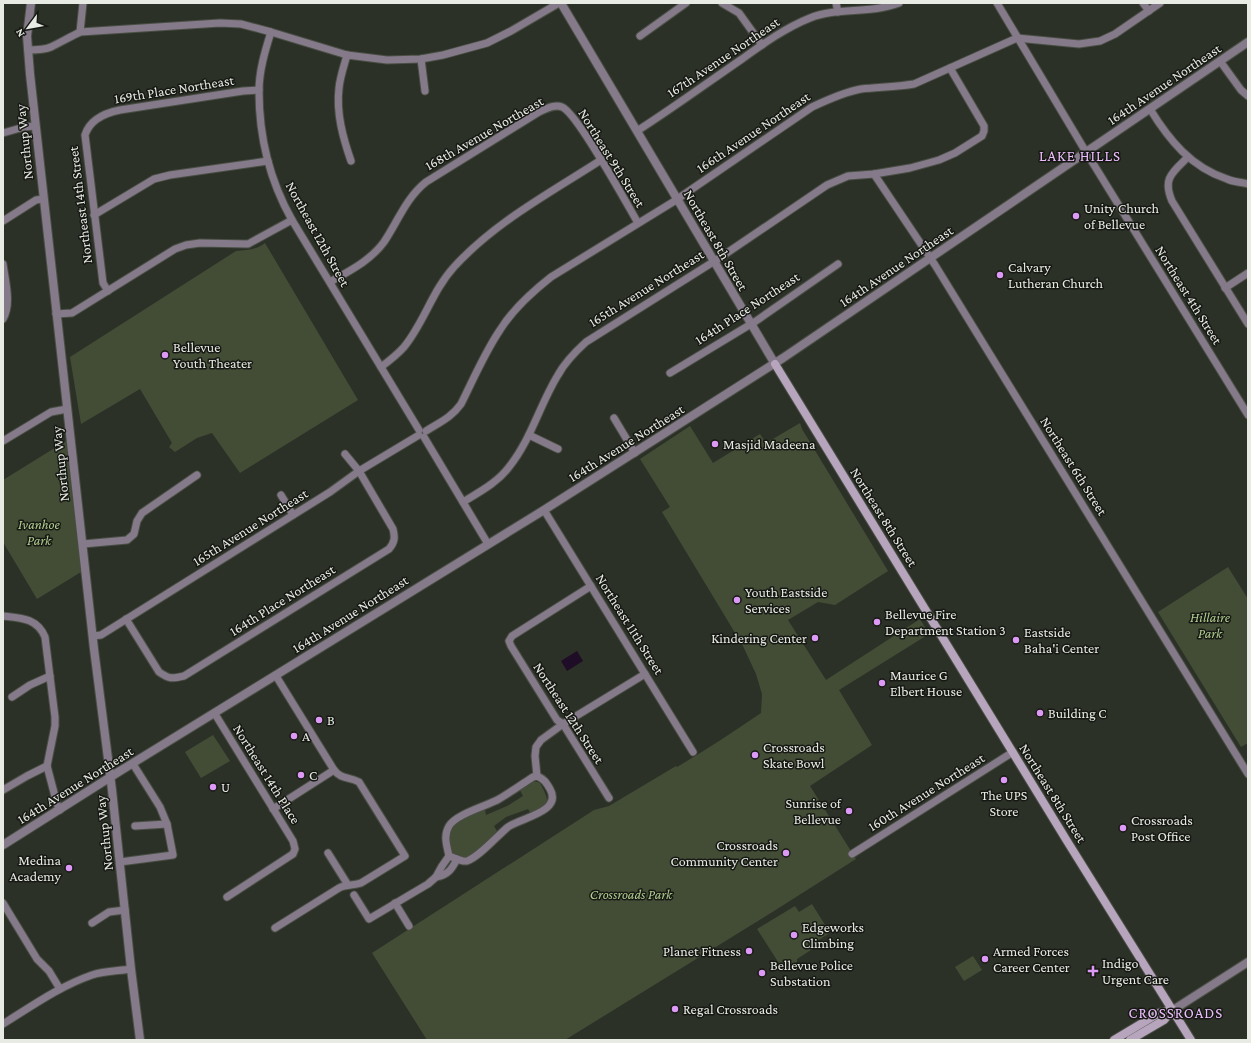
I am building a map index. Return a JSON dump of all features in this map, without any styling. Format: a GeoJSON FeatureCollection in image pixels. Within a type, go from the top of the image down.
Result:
{"type":"FeatureCollection","features":[{"type":"Feature","properties":{"kind":"main road","name":"Northeast 8th Street"},"geometry":{"type":"LineString","coordinates":[[775,364],[1191,1040]]}},
{"type":"Feature","properties":{"kind":"main road"},"geometry":{"type":"LineString","coordinates":[[1114,1040],[1159,1013],[1173,1010]]}},
{"type":"Feature","properties":{"kind":"main road"},"geometry":{"type":"LineString","coordinates":[[1130,1040],[1164,1020],[1173,1010]]}},
{"type":"Feature","properties":{"kind":"street","name":"Northup Way"},"geometry":{"type":"LineString","coordinates":[[30,3],[27,36],[35,126],[120,862],[138,1039]]}},
{"type":"Feature","properties":{"kind":"street"},"geometry":{"type":"LineString","coordinates":[[80,32],[83,3]]}},
{"type":"Feature","properties":{"kind":"street"},"geometry":{"type":"LineString","coordinates":[[28,50],[50,47],[80,32],[220,23],[241,24],[347,55],[387,60],[421,59],[444,55],[487,43],[560,3]]}},
{"type":"Feature","properties":{"kind":"street","name":"Northeast 8th Street"},"geometry":{"type":"LineString","coordinates":[[560,3],[775,364]]}},
{"type":"Feature","properties":{"kind":"street"},"geometry":{"type":"LineString","coordinates":[[640,36],[686,3]]}},
{"type":"Feature","properties":{"kind":"street"},"geometry":{"type":"LineString","coordinates":[[722,3],[739,14],[762,45]]}},
{"type":"Feature","properties":{"kind":"street"},"geometry":{"type":"LineString","coordinates":[[836,3],[838,12]]}},
{"type":"Feature","properties":{"kind":"street","name":"167th Avenue Northeast"},"geometry":{"type":"LineString","coordinates":[[637,131],[762,45],[797,24],[812,17],[838,12],[888,7],[899,3]]}},
{"type":"Feature","properties":{"kind":"street","name":"Northeast 4th Street"},"geometry":{"type":"LineString","coordinates":[[997,3],[1086,152],[1247,412]]}},
{"type":"Feature","properties":{"kind":"street"},"geometry":{"type":"LineString","coordinates":[[1143,3],[1149,11]]}},
{"type":"Feature","properties":{"kind":"street"},"geometry":{"type":"LineString","coordinates":[[1017,38],[1090,44],[1108,38],[1160,3]]}},
{"type":"Feature","properties":{"kind":"street","name":"Northeast 12th Street"},"geometry":{"type":"LineString","coordinates":[[271,32],[263,57],[259,90],[262,127],[268,161],[278,192],[292,220],[488,544]]}},
{"type":"Feature","properties":{"kind":"street","name":"166th Avenue Northeast"},"geometry":{"type":"LineString","coordinates":[[422,434],[450,417],[455,412],[461,404],[500,330],[526,298],[551,277],[677,199],[812,107],[829,99],[861,89],[898,87],[914,84],[1017,38]]}},
{"type":"Feature","properties":{"kind":"street","name":"164th Avenue Northeast"},"geometry":{"type":"LineString","coordinates":[[3,845],[544,510],[775,364],[1248,42]]}},
{"type":"Feature","properties":{"kind":"street"},"geometry":{"type":"LineString","coordinates":[[347,55],[339,88],[339,107],[341,126],[351,161]]}},
{"type":"Feature","properties":{"kind":"street"},"geometry":{"type":"LineString","coordinates":[[421,59],[424,91]]}},
{"type":"Feature","properties":{"kind":"street"},"geometry":{"type":"LineString","coordinates":[[1220,61],[1241,90],[1248,96]]}},
{"type":"Feature","properties":{"kind":"street","name":"165th Avenue Northeast"},"geometry":{"type":"LineString","coordinates":[[529,435],[558,374],[574,352],[599,333],[714,262],[827,185],[848,176],[874,174],[922,165],[955,153],[982,136],[984,126],[950,68]]}},
{"type":"Feature","properties":{"kind":"street","name":"169th Place Northeast"},"geometry":{"type":"LineString","coordinates":[[96,119],[108,113],[120,110],[243,91],[259,90]]}},
{"type":"Feature","properties":{"kind":"street","name":"168th Avenue Northeast"},"geometry":{"type":"LineString","coordinates":[[330,282],[372,256],[383,242],[402,209],[419,187],[539,112],[556,106],[563,107]]}},
{"type":"Feature","properties":{"kind":"street","name":"Northeast 9th Street"},"geometry":{"type":"LineString","coordinates":[[563,107],[575,119],[638,223]]}},
{"type":"Feature","properties":{"kind":"street"},"geometry":{"type":"LineString","coordinates":[[1150,109],[1171,139],[1199,166],[1227,179],[1248,184]]}},
{"type":"Feature","properties":{"kind":"street","name":"Northeast 14th Street"},"geometry":{"type":"LineString","coordinates":[[96,119],[88,127],[85,135],[103,283],[108,291]]}},
{"type":"Feature","properties":{"kind":"street"},"geometry":{"type":"LineString","coordinates":[[3,133],[35,126]]}},
{"type":"Feature","properties":{"kind":"street"},"geometry":{"type":"LineString","coordinates":[[1188,157],[1170,175],[1168,182],[1169,193],[1172,201],[1248,324]]}},
{"type":"Feature","properties":{"kind":"street"},"geometry":{"type":"LineString","coordinates":[[381,367],[395,357],[404,347],[442,282],[453,268],[479,242],[502,224],[601,160]]}},
{"type":"Feature","properties":{"kind":"street"},"geometry":{"type":"LineString","coordinates":[[94,215],[154,179],[170,175],[268,161]]}},
{"type":"Feature","properties":{"kind":"street","name":"Northeast 6th Street"},"geometry":{"type":"LineString","coordinates":[[874,174],[930,258],[1248,774]]}},
{"type":"Feature","properties":{"kind":"street"},"geometry":{"type":"LineString","coordinates":[[3,221],[36,200],[43,199]]}},
{"type":"Feature","properties":{"kind":"street"},"geometry":{"type":"LineString","coordinates":[[56,314],[72,313],[175,249],[186,245],[200,243],[248,244],[292,220]]}},
{"type":"Feature","properties":{"kind":"street"},"geometry":{"type":"LineString","coordinates":[[3,264],[8,303],[4,317]]}},
{"type":"Feature","properties":{"kind":"street","name":"164th Place Northeast"},"geometry":{"type":"LineString","coordinates":[[670,373],[751,324],[838,264]]}},
{"type":"Feature","properties":{"kind":"street"},"geometry":{"type":"LineString","coordinates":[[1225,288],[1248,273]]}},
{"type":"Feature","properties":{"kind":"street"},"geometry":{"type":"LineString","coordinates":[[3,441],[51,412],[67,409]]}},
{"type":"Feature","properties":{"kind":"street"},"geometry":{"type":"LineString","coordinates":[[614,418],[635,453]]}},
{"type":"Feature","properties":{"kind":"street","name":"165th Avenue Northeast"},"geometry":{"type":"LineString","coordinates":[[93,636],[100,636],[330,492],[359,471],[422,434]]}},
{"type":"Feature","properties":{"kind":"street"},"geometry":{"type":"LineString","coordinates":[[462,502],[491,485],[501,477],[516,458],[529,435],[558,449]]}},
{"type":"Feature","properties":{"kind":"street"},"geometry":{"type":"LineString","coordinates":[[345,454],[359,471]]}},
{"type":"Feature","properties":{"kind":"street","name":"164th Place Northeast"},"geometry":{"type":"LineString","coordinates":[[126,619],[159,672],[167,678],[184,676],[389,549],[394,544],[395,537],[390,523],[359,471]]}},
{"type":"Feature","properties":{"kind":"street"},"geometry":{"type":"LineString","coordinates":[[83,544],[127,540],[134,534],[137,521],[142,513],[197,475]]}},
{"type":"Feature","properties":{"kind":"street"},"geometry":{"type":"LineString","coordinates":[[281,496],[293,515]]}},
{"type":"Feature","properties":{"kind":"street","name":"Northeast 11th Street"},"geometry":{"type":"LineString","coordinates":[[544,510],[693,752]]}},
{"type":"Feature","properties":{"kind":"street","name":"Northeast 12th Street"},"geometry":{"type":"LineString","coordinates":[[591,586],[512,636],[509,641],[510,646],[557,720],[563,724],[609,798]]}},
{"type":"Feature","properties":{"kind":"street"},"geometry":{"type":"LineString","coordinates":[[3,616],[26,619],[34,623],[42,630],[55,717],[55,726],[47,766],[60,810]]}},
{"type":"Feature","properties":{"kind":"street"},"geometry":{"type":"LineString","coordinates":[[537,776],[534,756],[536,747],[541,740],[563,724],[645,674]]}},
{"type":"Feature","properties":{"kind":"street"},"geometry":{"type":"LineString","coordinates":[[12,697],[50,676]]}},
{"type":"Feature","properties":{"kind":"street"},"geometry":{"type":"LineString","coordinates":[[275,928],[339,888],[361,883],[405,856],[359,782],[352,778],[344,778],[338,775],[334,770],[276,676]]}},
{"type":"Feature","properties":{"kind":"street","name":"Northeast 14th Place"},"geometry":{"type":"LineString","coordinates":[[214,714],[293,841],[295,849],[293,854],[227,897]]}},
{"type":"Feature","properties":{"kind":"street","name":"160th Avenue Northeast"},"geometry":{"type":"LineString","coordinates":[[852,854],[1013,752]]}},
{"type":"Feature","properties":{"kind":"street"},"geometry":{"type":"LineString","coordinates":[[120,862],[173,854],[167,824],[160,807],[133,764]]}},
{"type":"Feature","properties":{"kind":"street"},"geometry":{"type":"LineString","coordinates":[[3,790],[47,766]]}},
{"type":"Feature","properties":{"kind":"street"},"geometry":{"type":"LineString","coordinates":[[273,809],[334,770]]}},
{"type":"Feature","properties":{"kind":"street"},"geometry":{"type":"LineString","coordinates":[[354,895],[369,919],[428,884],[436,877],[449,856],[445,838],[449,826],[454,821],[467,813],[499,799],[533,776],[544,779],[551,791],[552,799],[550,806],[535,815],[512,824],[475,856],[468,860],[463,861],[449,856]]}},
{"type":"Feature","properties":{"kind":"street"},"geometry":{"type":"LineString","coordinates":[[135,826],[167,824]]}},
{"type":"Feature","properties":{"kind":"street"},"geometry":{"type":"LineString","coordinates":[[328,853],[348,885]]}},
{"type":"Feature","properties":{"kind":"street"},"geometry":{"type":"LineString","coordinates":[[436,877],[443,876],[452,868],[457,859]]}},
{"type":"Feature","properties":{"kind":"street"},"geometry":{"type":"LineString","coordinates":[[3,903],[37,959],[49,971],[60,988]]}},
{"type":"Feature","properties":{"kind":"street"},"geometry":{"type":"LineString","coordinates":[[395,903],[409,926]]}},
{"type":"Feature","properties":{"kind":"street"},"geometry":{"type":"LineString","coordinates":[[92,923],[109,912],[125,910]]}},
{"type":"Feature","properties":{"kind":"street"},"geometry":{"type":"LineString","coordinates":[[1173,1010],[1248,962]]}},
{"type":"Feature","properties":{"kind":"street"},"geometry":{"type":"LineString","coordinates":[[3,1024],[60,988],[94,975],[131,969]]}},
{"type":"Feature","properties":{"kind":"green space"},"geometry":{"type":"Polygon","coordinates":[[[265,243],[358,400],[240,473],[212,433],[197,438],[175,452],[169,447],[172,443],[140,389],[81,424],[70,357],[236,251],[248,250],[265,243]]]}},
{"type":"Feature","properties":{"kind":"green space","name":"Crossroads Park"},"geometry":{"type":"Polygon","coordinates":[[[800,423],[802,429],[888,571],[835,605],[818,602],[788,620],[826,680],[920,619],[929,634],[839,690],[872,745],[810,786],[856,859],[565,1040],[427,1040],[372,953],[594,810],[609,806],[676,766],[677,767],[761,713],[762,694],[756,674],[743,646],[662,512],[670,507],[640,459],[690,426],[713,463],[760,434],[766,443],[800,423]]]}},
{"type":"Feature","properties":{"kind":"green space","name":"Ivanhoe Park"},"geometry":{"type":"Polygon","coordinates":[[[66,441],[81,572],[37,599],[3,542],[3,480],[66,441]]]}},
{"type":"Feature","properties":{"kind":"green space","name":"Hillaire Park"},"geometry":{"type":"Polygon","coordinates":[[[1228,567],[1248,599],[1248,743],[1241,747],[1158,612],[1228,567]]]}},
{"type":"Feature","properties":{"kind":"green space"},"geometry":{"type":"Polygon","coordinates":[[[213,735],[230,761],[201,778],[185,752],[213,735]]]}},
{"type":"Feature","properties":{"kind":"green space"},"geometry":{"type":"Polygon","coordinates":[[[534,781],[540,783],[546,794],[547,802],[542,808],[531,814],[528,809],[506,817],[494,826],[497,831],[488,841],[469,856],[462,858],[456,856],[451,851],[449,831],[456,823],[485,809],[486,815],[507,806],[523,796],[520,790],[534,781]]]}},
{"type":"Feature","properties":{"kind":"green space","name":"Edgeworks Climbing"},"geometry":{"type":"Polygon","coordinates":[[[812,904],[830,933],[812,944],[814,948],[797,959],[797,962],[786,970],[784,967],[782,968],[757,929],[795,906],[799,912],[812,904]]]}},
{"type":"Feature","properties":{"kind":"green space"},"geometry":{"type":"Polygon","coordinates":[[[973,956],[982,970],[964,981],[955,967],[973,956]]]}},
{"type":"Feature","properties":{"kind":"shaded area"},"geometry":{"type":"Polygon","coordinates":[[[577,651],[583,661],[567,671],[561,661],[577,651]]]}},
{"type":"Feature","properties":{"kind":"place","name":"Unity Church of Bellevue"},"geometry":{"type":"Point","coordinates":[1076,216]}},
{"type":"Feature","properties":{"kind":"place","name":"Calvary Lutheran Church"},"geometry":{"type":"Point","coordinates":[1000,275]}},
{"type":"Feature","properties":{"kind":"place","name":"Bellevue Youth Theater"},"geometry":{"type":"Point","coordinates":[165,355]}},
{"type":"Feature","properties":{"kind":"place","name":"Masjid Madeena"},"geometry":{"type":"Point","coordinates":[715,444]}},
{"type":"Feature","properties":{"kind":"place","name":"Youth Eastside Services"},"geometry":{"type":"Point","coordinates":[737,600]}},
{"type":"Feature","properties":{"kind":"place","name":"Bellevue Fire Department Station 3"},"geometry":{"type":"Point","coordinates":[877,622]}},
{"type":"Feature","properties":{"kind":"place","name":"Kindering Center"},"geometry":{"type":"Point","coordinates":[815,638]}},
{"type":"Feature","properties":{"kind":"place","name":"Eastside Baha'i Center"},"geometry":{"type":"Point","coordinates":[1016,640]}},
{"type":"Feature","properties":{"kind":"place","name":"Maurice G Elbert House"},"geometry":{"type":"Point","coordinates":[882,683]}},
{"type":"Feature","properties":{"kind":"place","name":"Building C"},"geometry":{"type":"Point","coordinates":[1040,713]}},
{"type":"Feature","properties":{"kind":"place","name":"B"},"geometry":{"type":"Point","coordinates":[319,720]}},
{"type":"Feature","properties":{"kind":"place","name":"A"},"geometry":{"type":"Point","coordinates":[294,736]}},
{"type":"Feature","properties":{"kind":"place","name":"Crossroads Skate Bowl"},"geometry":{"type":"Point","coordinates":[755,755]}},
{"type":"Feature","properties":{"kind":"place","name":"C"},"geometry":{"type":"Point","coordinates":[301,775]}},
{"type":"Feature","properties":{"kind":"place","name":"The UPS Store"},"geometry":{"type":"Point","coordinates":[1004,780]}},
{"type":"Feature","properties":{"kind":"place","name":"U"},"geometry":{"type":"Point","coordinates":[213,787]}},
{"type":"Feature","properties":{"kind":"place","name":"Sunrise of Bellevue"},"geometry":{"type":"Point","coordinates":[849,811]}},
{"type":"Feature","properties":{"kind":"place","name":"Crossroads Post Office"},"geometry":{"type":"Point","coordinates":[1123,828]}},
{"type":"Feature","properties":{"kind":"place","name":"Crossroads Community Center"},"geometry":{"type":"Point","coordinates":[786,853]}},
{"type":"Feature","properties":{"kind":"place","name":"Medina Academy"},"geometry":{"type":"Point","coordinates":[69,868]}},
{"type":"Feature","properties":{"kind":"place","name":"Edgeworks Climbing"},"geometry":{"type":"Point","coordinates":[794,935]}},
{"type":"Feature","properties":{"kind":"place","name":"Planet Fitness"},"geometry":{"type":"Point","coordinates":[749,951]}},
{"type":"Feature","properties":{"kind":"place","name":"Armed Forces Career Center"},"geometry":{"type":"Point","coordinates":[985,959]}},
{"type":"Feature","properties":{"kind":"place","name":"Indigo Urgent Care"},"geometry":{"type":"Point","coordinates":[1093,971]}},
{"type":"Feature","properties":{"kind":"place","name":"Bellevue Police Substation"},"geometry":{"type":"Point","coordinates":[762,973]}},
{"type":"Feature","properties":{"kind":"place","name":"Regal Crossroads"},"geometry":{"type":"Point","coordinates":[675,1009]}},
{"type":"Feature","properties":{"kind":"district","name":"LAKE HILLS"},"geometry":{"type":"Point","coordinates":[1080,156]}},
{"type":"Feature","properties":{"kind":"district","name":"CROSSROADS"},"geometry":{"type":"Point","coordinates":[1176,1013]}}]}
